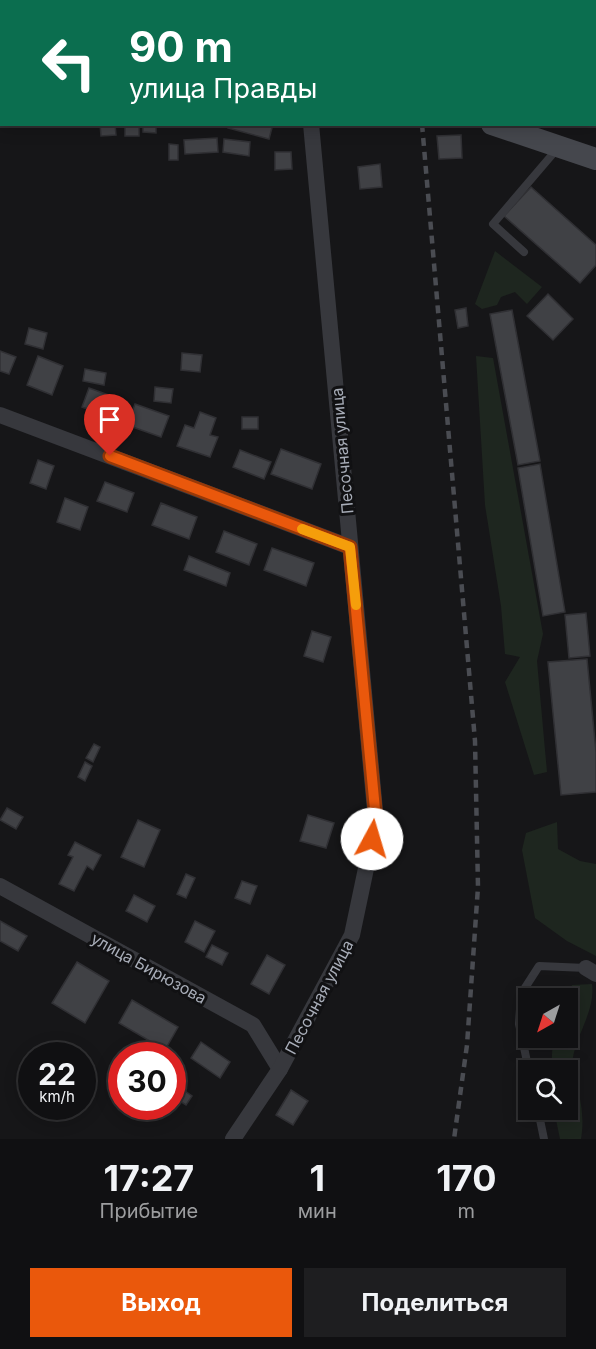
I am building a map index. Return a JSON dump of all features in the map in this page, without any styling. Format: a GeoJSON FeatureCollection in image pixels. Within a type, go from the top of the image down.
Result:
{"type":"FeatureCollection","features":[{"type":"Feature","properties":{"kind":"main road"},"geometry":{"type":"LineString","coordinates":[[498,126],[596,159]]}},
{"type":"Feature","properties":{"kind":"street","name":"Песочная улица"},"geometry":{"type":"LineString","coordinates":[[233,1139],[280,1069],[352,935],[376,820],[311,126]]}},
{"type":"Feature","properties":{"kind":"street"},"geometry":{"type":"LineString","coordinates":[[0,415],[350,547]]}},
{"type":"Feature","properties":{"kind":"street","name":"улица Бирюзова"},"geometry":{"type":"LineString","coordinates":[[0,886],[253,1025],[280,1069]]}},
{"type":"Feature","properties":{"kind":"lane"},"geometry":{"type":"LineString","coordinates":[[524,252],[493,224],[560,147]]}},
{"type":"Feature","properties":{"kind":"lane"},"geometry":{"type":"LineString","coordinates":[[527,1060],[519,1024],[521,994],[538,966],[591,971]]}},
{"type":"Feature","properties":{"kind":"lane"},"geometry":{"type":"LineString","coordinates":[[540,1120],[544,1139]]}},
{"type":"Feature","properties":{"kind":"shaded area"},"geometry":{"type":"Polygon","coordinates":[[[495,251],[542,287],[527,304],[515,292],[501,297],[497,305],[482,309],[475,304],[495,251]]]}},
{"type":"Feature","properties":{"kind":"shaded area"},"geometry":{"type":"Polygon","coordinates":[[[476,356],[493,358],[543,634],[537,661],[547,772],[534,775],[505,682],[520,657],[505,654],[501,606],[485,505],[476,356]]]}},
{"type":"Feature","properties":{"kind":"shaded area"},"geometry":{"type":"Polygon","coordinates":[[[557,822],[558,849],[580,861],[596,864],[596,956],[567,941],[535,918],[522,850],[526,833],[557,822]]]}},
{"type":"Feature","properties":{"kind":"shaded area"},"geometry":{"type":"Polygon","coordinates":[[[592,984],[591,1005],[578,1040],[578,988],[571,988],[572,985],[592,984]]]}},
{"type":"Feature","properties":{"kind":"shaded area"},"geometry":{"type":"Polygon","coordinates":[[[552,1048],[575,1048],[573,1060],[552,1060],[552,1048]]]}},
{"type":"Feature","properties":{"kind":"shaded area"},"geometry":{"type":"Polygon","coordinates":[[[578,1092],[581,1108],[581,1139],[560,1139],[556,1120],[578,1120],[578,1092]]]}},
{"type":"Feature","properties":{"kind":"building"},"geometry":{"type":"Polygon","coordinates":[[[100,126],[115,126],[116,135],[101,136],[100,126]]]}},
{"type":"Feature","properties":{"kind":"building"},"geometry":{"type":"Polygon","coordinates":[[[125,126],[139,126],[139,136],[125,136],[125,126]]]}},
{"type":"Feature","properties":{"kind":"building"},"geometry":{"type":"Polygon","coordinates":[[[143,126],[156,126],[156,133],[143,132],[143,126]]]}},
{"type":"Feature","properties":{"kind":"building"},"geometry":{"type":"Polygon","coordinates":[[[228,126],[272,126],[269,139],[228,128],[228,126]]]}},
{"type":"Feature","properties":{"kind":"building"},"geometry":{"type":"Polygon","coordinates":[[[461,135],[462,158],[439,159],[437,136],[461,135]]]}},
{"type":"Feature","properties":{"kind":"building"},"geometry":{"type":"Polygon","coordinates":[[[217,138],[218,152],[185,154],[184,140],[217,138]]]}},
{"type":"Feature","properties":{"kind":"building"},"geometry":{"type":"Polygon","coordinates":[[[224,139],[250,142],[249,156],[223,152],[224,139]]]}},
{"type":"Feature","properties":{"kind":"building"},"geometry":{"type":"Polygon","coordinates":[[[169,144],[178,145],[178,160],[169,160],[169,144]]]}},
{"type":"Feature","properties":{"kind":"building"},"geometry":{"type":"Polygon","coordinates":[[[275,152],[291,152],[292,169],[275,170],[275,152]]]}},
{"type":"Feature","properties":{"kind":"building"},"geometry":{"type":"Polygon","coordinates":[[[380,164],[382,187],[360,189],[358,167],[380,164]]]}},
{"type":"Feature","properties":{"kind":"building"},"geometry":{"type":"Polygon","coordinates":[[[531,187],[596,245],[596,265],[580,283],[504,216],[531,187]]]}},
{"type":"Feature","properties":{"kind":"building"},"geometry":{"type":"Polygon","coordinates":[[[548,294],[573,319],[553,340],[527,316],[548,294]]]}},
{"type":"Feature","properties":{"kind":"building"},"geometry":{"type":"Polygon","coordinates":[[[466,308],[468,326],[458,328],[455,310],[466,308]]]}},
{"type":"Feature","properties":{"kind":"building"},"geometry":{"type":"Polygon","coordinates":[[[512,310],[540,461],[518,465],[490,314],[512,310]]]}},
{"type":"Feature","properties":{"kind":"building"},"geometry":{"type":"Polygon","coordinates":[[[29,328],[47,333],[43,349],[25,344],[29,328]]]}},
{"type":"Feature","properties":{"kind":"building"},"geometry":{"type":"Polygon","coordinates":[[[0,351],[16,357],[9,374],[0,371],[0,351]]]}},
{"type":"Feature","properties":{"kind":"building"},"geometry":{"type":"Polygon","coordinates":[[[182,353],[202,355],[200,372],[181,370],[182,353]]]}},
{"type":"Feature","properties":{"kind":"building"},"geometry":{"type":"Polygon","coordinates":[[[38,356],[63,366],[52,395],[27,385],[38,356]]]}},
{"type":"Feature","properties":{"kind":"building"},"geometry":{"type":"Polygon","coordinates":[[[85,369],[106,373],[104,385],[83,381],[85,369]]]}},
{"type":"Feature","properties":{"kind":"building"},"geometry":{"type":"Polygon","coordinates":[[[155,387],[173,389],[171,403],[154,401],[155,387]]]}},
{"type":"Feature","properties":{"kind":"building"},"geometry":{"type":"Polygon","coordinates":[[[89,388],[117,398],[110,418],[82,407],[89,388]]]}},
{"type":"Feature","properties":{"kind":"building"},"geometry":{"type":"Polygon","coordinates":[[[135,404],[169,416],[161,437],[127,425],[135,404]]]}},
{"type":"Feature","properties":{"kind":"building"},"geometry":{"type":"Polygon","coordinates":[[[200,412],[216,418],[210,435],[218,437],[210,457],[177,446],[185,425],[194,428],[200,412]]]}},
{"type":"Feature","properties":{"kind":"building"},"geometry":{"type":"Polygon","coordinates":[[[242,417],[258,417],[258,429],[242,429],[242,417]]]}},
{"type":"Feature","properties":{"kind":"building"},"geometry":{"type":"Polygon","coordinates":[[[281,449],[321,464],[312,489],[271,474],[281,449]]]}},
{"type":"Feature","properties":{"kind":"building"},"geometry":{"type":"Polygon","coordinates":[[[240,450],[271,462],[264,479],[233,467],[240,450]]]}},
{"type":"Feature","properties":{"kind":"building"},"geometry":{"type":"Polygon","coordinates":[[[38,460],[54,466],[46,489],[30,483],[38,460]]]}},
{"type":"Feature","properties":{"kind":"building"},"geometry":{"type":"Polygon","coordinates":[[[540,464],[565,612],[543,616],[518,468],[540,464]]]}},
{"type":"Feature","properties":{"kind":"building"},"geometry":{"type":"Polygon","coordinates":[[[105,482],[134,493],[127,512],[97,501],[105,482]]]}},
{"type":"Feature","properties":{"kind":"building"},"geometry":{"type":"Polygon","coordinates":[[[65,498],[88,507],[80,530],[57,522],[65,498]]]}},
{"type":"Feature","properties":{"kind":"building"},"geometry":{"type":"Polygon","coordinates":[[[161,503],[197,517],[189,539],[152,525],[161,503]]]}},
{"type":"Feature","properties":{"kind":"building"},"geometry":{"type":"Polygon","coordinates":[[[224,531],[257,544],[249,565],[216,552],[224,531]]]}},
{"type":"Feature","properties":{"kind":"building"},"geometry":{"type":"Polygon","coordinates":[[[272,548],[314,563],[306,586],[264,570],[272,548]]]}},
{"type":"Feature","properties":{"kind":"building"},"geometry":{"type":"Polygon","coordinates":[[[189,556],[230,573],[226,586],[184,570],[189,556]]]}},
{"type":"Feature","properties":{"kind":"building"},"geometry":{"type":"Polygon","coordinates":[[[586,613],[590,656],[569,658],[565,615],[586,613]]]}},
{"type":"Feature","properties":{"kind":"building"},"geometry":{"type":"Polygon","coordinates":[[[312,631],[331,637],[323,662],[304,656],[312,631]]]}},
{"type":"Feature","properties":{"kind":"building"},"geometry":{"type":"Polygon","coordinates":[[[587,659],[596,752],[596,792],[561,795],[548,662],[587,659]]]}},
{"type":"Feature","properties":{"kind":"building"},"geometry":{"type":"Polygon","coordinates":[[[94,744],[100,747],[93,762],[86,758],[94,744]]]}},
{"type":"Feature","properties":{"kind":"building"},"geometry":{"type":"Polygon","coordinates":[[[85,762],[92,766],[85,781],[78,777],[85,762]]]}},
{"type":"Feature","properties":{"kind":"building"},"geometry":{"type":"Polygon","coordinates":[[[7,808],[23,817],[16,829],[0,820],[7,808]]]}},
{"type":"Feature","properties":{"kind":"building"},"geometry":{"type":"Polygon","coordinates":[[[308,815],[334,823],[326,848],[300,841],[308,815]]]}},
{"type":"Feature","properties":{"kind":"building"},"geometry":{"type":"Polygon","coordinates":[[[138,820],[160,830],[144,867],[121,857],[138,820]]]}},
{"type":"Feature","properties":{"kind":"building"},"geometry":{"type":"Polygon","coordinates":[[[75,842],[101,855],[93,870],[87,866],[74,891],[59,884],[73,857],[68,855],[75,842]]]}},
{"type":"Feature","properties":{"kind":"building"},"geometry":{"type":"Polygon","coordinates":[[[186,874],[195,878],[186,898],[177,894],[186,874]]]}},
{"type":"Feature","properties":{"kind":"building"},"geometry":{"type":"Polygon","coordinates":[[[242,881],[257,886],[250,904],[235,898],[242,881]]]}},
{"type":"Feature","properties":{"kind":"building"},"geometry":{"type":"Polygon","coordinates":[[[134,895],[155,906],[147,922],[126,911],[134,895]]]}},
{"type":"Feature","properties":{"kind":"building"},"geometry":{"type":"Polygon","coordinates":[[[0,921],[27,936],[18,951],[0,941],[0,921]]]}},
{"type":"Feature","properties":{"kind":"building"},"geometry":{"type":"Polygon","coordinates":[[[195,921],[215,931],[204,952],[185,942],[195,921]]]}},
{"type":"Feature","properties":{"kind":"building"},"geometry":{"type":"Polygon","coordinates":[[[212,945],[228,953],[222,965],[206,957],[212,945]]]}},
{"type":"Feature","properties":{"kind":"building"},"geometry":{"type":"Polygon","coordinates":[[[267,955],[285,965],[269,994],[251,984],[267,955]]]}},
{"type":"Feature","properties":{"kind":"building"},"geometry":{"type":"Polygon","coordinates":[[[77,962],[109,981],[85,1023],[52,1003],[77,962]]]}},
{"type":"Feature","properties":{"kind":"building"},"geometry":{"type":"Polygon","coordinates":[[[132,1000],[178,1027],[170,1042],[151,1042],[119,1023],[132,1000]]]}},
{"type":"Feature","properties":{"kind":"building"},"geometry":{"type":"Polygon","coordinates":[[[201,1042],[230,1062],[220,1078],[191,1058],[201,1042]]]}},
{"type":"Feature","properties":{"kind":"building"},"geometry":{"type":"Polygon","coordinates":[[[291,1090],[308,1101],[293,1125],[276,1115],[291,1090]]]}},
{"type":"Feature","properties":{"kind":"building"},"geometry":{"type":"Polygon","coordinates":[[[186,1092],[192,1096],[186,1105],[186,1092]]]}},
{"type":"Feature","properties":{"kind":"railway"},"geometry":{"type":"LineString","coordinates":[[422,126],[475,741],[478,887],[467,1045],[454,1139]]}},
{"type":"Feature","properties":{"kind":"slow traffic"},"geometry":{"type":"LineString","coordinates":[[302,529],[350,547],[356,605]]}},
{"type":"Feature","properties":{"kind":"route"},"geometry":{"type":"LineString","coordinates":[[110,456],[350,547],[376,820],[372,839]]}}]}
